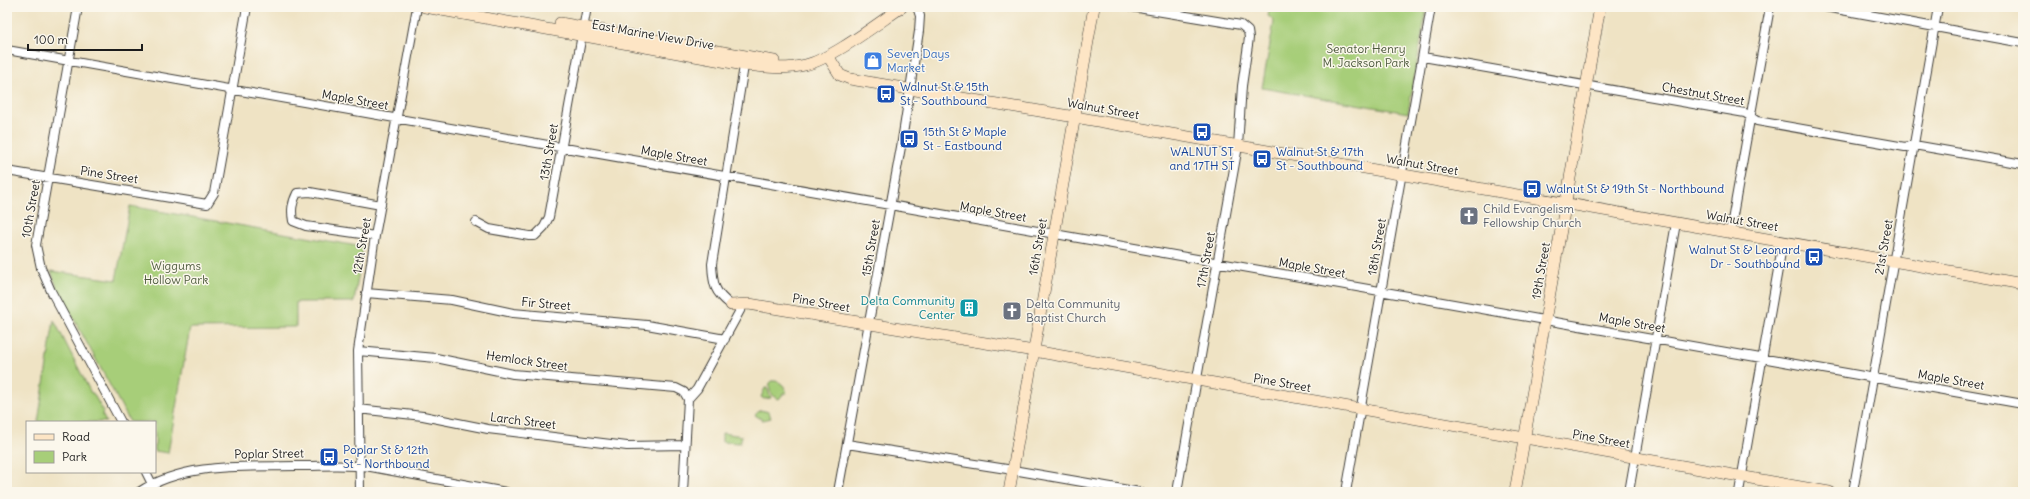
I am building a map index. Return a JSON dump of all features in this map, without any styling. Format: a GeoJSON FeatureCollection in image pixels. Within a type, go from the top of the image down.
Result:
{"type":"FeatureCollection","features":[{"type":"Feature","properties":{"kind":"street","name":"10th Street"},"geometry":{"type":"LineString","coordinates":[[78,7],[36,245],[41,268],[72,333],[120,421]]}},
{"type":"Feature","properties":{"kind":"street"},"geometry":{"type":"LineString","coordinates":[[232,91],[247,7]]}},
{"type":"Feature","properties":{"kind":"street","name":"12th Street"},"geometry":{"type":"LineString","coordinates":[[360,492],[358,351],[375,236],[417,7]]}},
{"type":"Feature","properties":{"kind":"street","name":"East Marine View Drive"},"geometry":{"type":"LineString","coordinates":[[425,7],[583,31]]}},
{"type":"Feature","properties":{"kind":"street","name":"East Marine View Drive"},"geometry":{"type":"LineString","coordinates":[[466,7],[583,31],[791,67],[806,65],[828,56],[902,7]]}},
{"type":"Feature","properties":{"kind":"street","name":"13th Street"},"geometry":{"type":"LineString","coordinates":[[476,222],[489,229],[536,236],[549,217],[587,7]]}},
{"type":"Feature","properties":{"kind":"street","name":"15th Street"},"geometry":{"type":"LineString","coordinates":[[838,492],[920,31],[920,16],[917,7]]}},
{"type":"Feature","properties":{"kind":"street","name":"16th Street"},"geometry":{"type":"LineString","coordinates":[[1009,492],[1094,7]]}},
{"type":"Feature","properties":{"kind":"street","name":"17th Street"},"geometry":{"type":"LineString","coordinates":[[1132,7],[1241,25],[1248,31],[1249,38],[1242,86],[1238,146],[1177,492]]}},
{"type":"Feature","properties":{"kind":"street","name":"18th Street"},"geometry":{"type":"LineString","coordinates":[[1346,492],[1431,7]]}},
{"type":"Feature","properties":{"kind":"street","name":"19th Street"},"geometry":{"type":"LineString","coordinates":[[1515,492],[1600,7]]}},
{"type":"Feature","properties":{"kind":"street"},"geometry":{"type":"LineString","coordinates":[[1730,232],[1770,7]]}},
{"type":"Feature","properties":{"kind":"street"},"geometry":{"type":"LineString","coordinates":[[1825,7],[2023,43]]}},
{"type":"Feature","properties":{"kind":"street","name":"21st Street"},"geometry":{"type":"LineString","coordinates":[[1853,492],[1938,7]]}},
{"type":"Feature","properties":{"kind":"street","name":"Maple Street"},"geometry":{"type":"LineString","coordinates":[[7,50],[1217,264],[2023,404]]}},
{"type":"Feature","properties":{"kind":"street","name":"Walnut Street"},"geometry":{"type":"LineString","coordinates":[[828,56],[840,75],[850,79],[2023,284]]}},
{"type":"Feature","properties":{"kind":"street","name":"Chestnut Street"},"geometry":{"type":"LineString","coordinates":[[1423,57],[1745,113],[1757,121],[1898,146],[1905,147],[1914,144],[2023,164]]}},
{"type":"Feature","properties":{"kind":"street"},"geometry":{"type":"LineString","coordinates":[[731,305],[717,293],[712,280],[712,264],[745,60]]}},
{"type":"Feature","properties":{"kind":"street","name":"Pine Street"},"geometry":{"type":"LineString","coordinates":[[7,171],[207,204],[214,193],[232,91]]}},
{"type":"Feature","properties":{"kind":"street"},"geometry":{"type":"LineString","coordinates":[[375,236],[306,226],[293,221],[293,201],[297,193],[310,192],[381,205]]}},
{"type":"Feature","properties":{"kind":"street"},"geometry":{"type":"LineString","coordinates":[[1629,492],[1676,223]]}},
{"type":"Feature","properties":{"kind":"street"},"geometry":{"type":"LineString","coordinates":[[1739,492],[1783,241]]}},
{"type":"Feature","properties":{"kind":"street","name":"Fir Street"},"geometry":{"type":"LineString","coordinates":[[366,292],[452,300],[513,313],[647,325],[725,338]]}},
{"type":"Feature","properties":{"kind":"street","name":"Pine Street"},"geometry":{"type":"LineString","coordinates":[[731,305],[749,304],[1034,351],[1196,381],[1829,492]]}},
{"type":"Feature","properties":{"kind":"street"},"geometry":{"type":"LineString","coordinates":[[683,492],[688,399],[697,389],[743,305]]}},
{"type":"Feature","properties":{"kind":"street","name":"Hemlock Street"},"geometry":{"type":"LineString","coordinates":[[358,351],[436,358],[514,374],[676,388],[684,392],[688,399]]}},
{"type":"Feature","properties":{"kind":"street","name":"Larch Street"},"geometry":{"type":"LineString","coordinates":[[358,408],[423,416],[488,429],[627,446],[685,445]]}},
{"type":"Feature","properties":{"kind":"street"},"geometry":{"type":"LineString","coordinates":[[847,444],[1140,492]]}},
{"type":"Feature","properties":{"kind":"street","name":"Poplar Street"},"geometry":{"type":"LineString","coordinates":[[139,492],[152,484],[184,473],[222,467],[360,466],[506,492]]}},
{"type":"Feature","properties":{"kind":"street"},"geometry":{"type":"LineString","coordinates":[[146,473],[152,484]]}},
{"type":"Feature","properties":{"kind":"green space","name":"Senator Henry M. Jackson Park"},"geometry":{"type":"Polygon","coordinates":[[[1270,7],[1427,7],[1408,113],[1262,88],[1274,22],[1268,16],[1270,7]]]}},
{"type":"Feature","properties":{"kind":"green space","name":"Wiggums Hollow Park"},"geometry":{"type":"Polygon","coordinates":[[[130,206],[363,247],[354,302],[296,302],[296,327],[190,328],[168,453],[156,451],[156,421],[129,421],[58,290],[51,271],[116,280],[130,206]]]}},
{"type":"Feature","properties":{"kind":"green space"},"geometry":{"type":"Polygon","coordinates":[[[54,320],[91,393],[93,393],[103,411],[102,414],[106,421],[38,421],[54,320]]]}},
{"type":"Feature","properties":{"kind":"green space"},"geometry":{"type":"Polygon","coordinates":[[[772,381],[780,383],[786,390],[787,393],[783,394],[779,399],[770,391],[770,383],[772,381]]]}},
{"type":"Feature","properties":{"kind":"green space"},"geometry":{"type":"Polygon","coordinates":[[[765,388],[767,388],[771,398],[764,399],[761,397],[765,388]]]}},
{"type":"Feature","properties":{"kind":"green space"},"geometry":{"type":"Polygon","coordinates":[[[760,410],[769,412],[771,418],[763,420],[755,415],[760,410]]]}},
{"type":"Feature","properties":{"kind":"green space"},"geometry":{"type":"Polygon","coordinates":[[[722,433],[742,436],[740,443],[722,442],[722,433]]]}},
{"type":"Feature","properties":{"kind":"place","name":"Seven Days Market"},"geometry":{"type":"Point","coordinates":[873,61]}},
{"type":"Feature","properties":{"kind":"place","name":"Walnut St & 15th St - Southbound"},"geometry":{"type":"Point","coordinates":[886,94]}},
{"type":"Feature","properties":{"kind":"place","name":"WALNUT ST and 17TH ST"},"geometry":{"type":"Point","coordinates":[1202,132]}},
{"type":"Feature","properties":{"kind":"place","name":"15th St & Maple St - Eastbound"},"geometry":{"type":"Point","coordinates":[909,139]}},
{"type":"Feature","properties":{"kind":"place","name":"Walnut St & 17th St - Southbound"},"geometry":{"type":"Point","coordinates":[1262,159]}},
{"type":"Feature","properties":{"kind":"place","name":"Walnut St & 19th St - Northbound"},"geometry":{"type":"Point","coordinates":[1532,189]}},
{"type":"Feature","properties":{"kind":"place","name":"Child Evangelism Fellowship Church"},"geometry":{"type":"Point","coordinates":[1469,216]}},
{"type":"Feature","properties":{"kind":"place","name":"Walnut St & Leonard Dr - Southbound"},"geometry":{"type":"Point","coordinates":[1814,257]}},
{"type":"Feature","properties":{"kind":"place","name":"Delta Community Center"},"geometry":{"type":"Point","coordinates":[969,308]}},
{"type":"Feature","properties":{"kind":"place","name":"Delta Community Baptist Church"},"geometry":{"type":"Point","coordinates":[1012,311]}},
{"type":"Feature","properties":{"kind":"place","name":"Poplar St & 12th St - Northbound"},"geometry":{"type":"Point","coordinates":[329,457]}}]}
